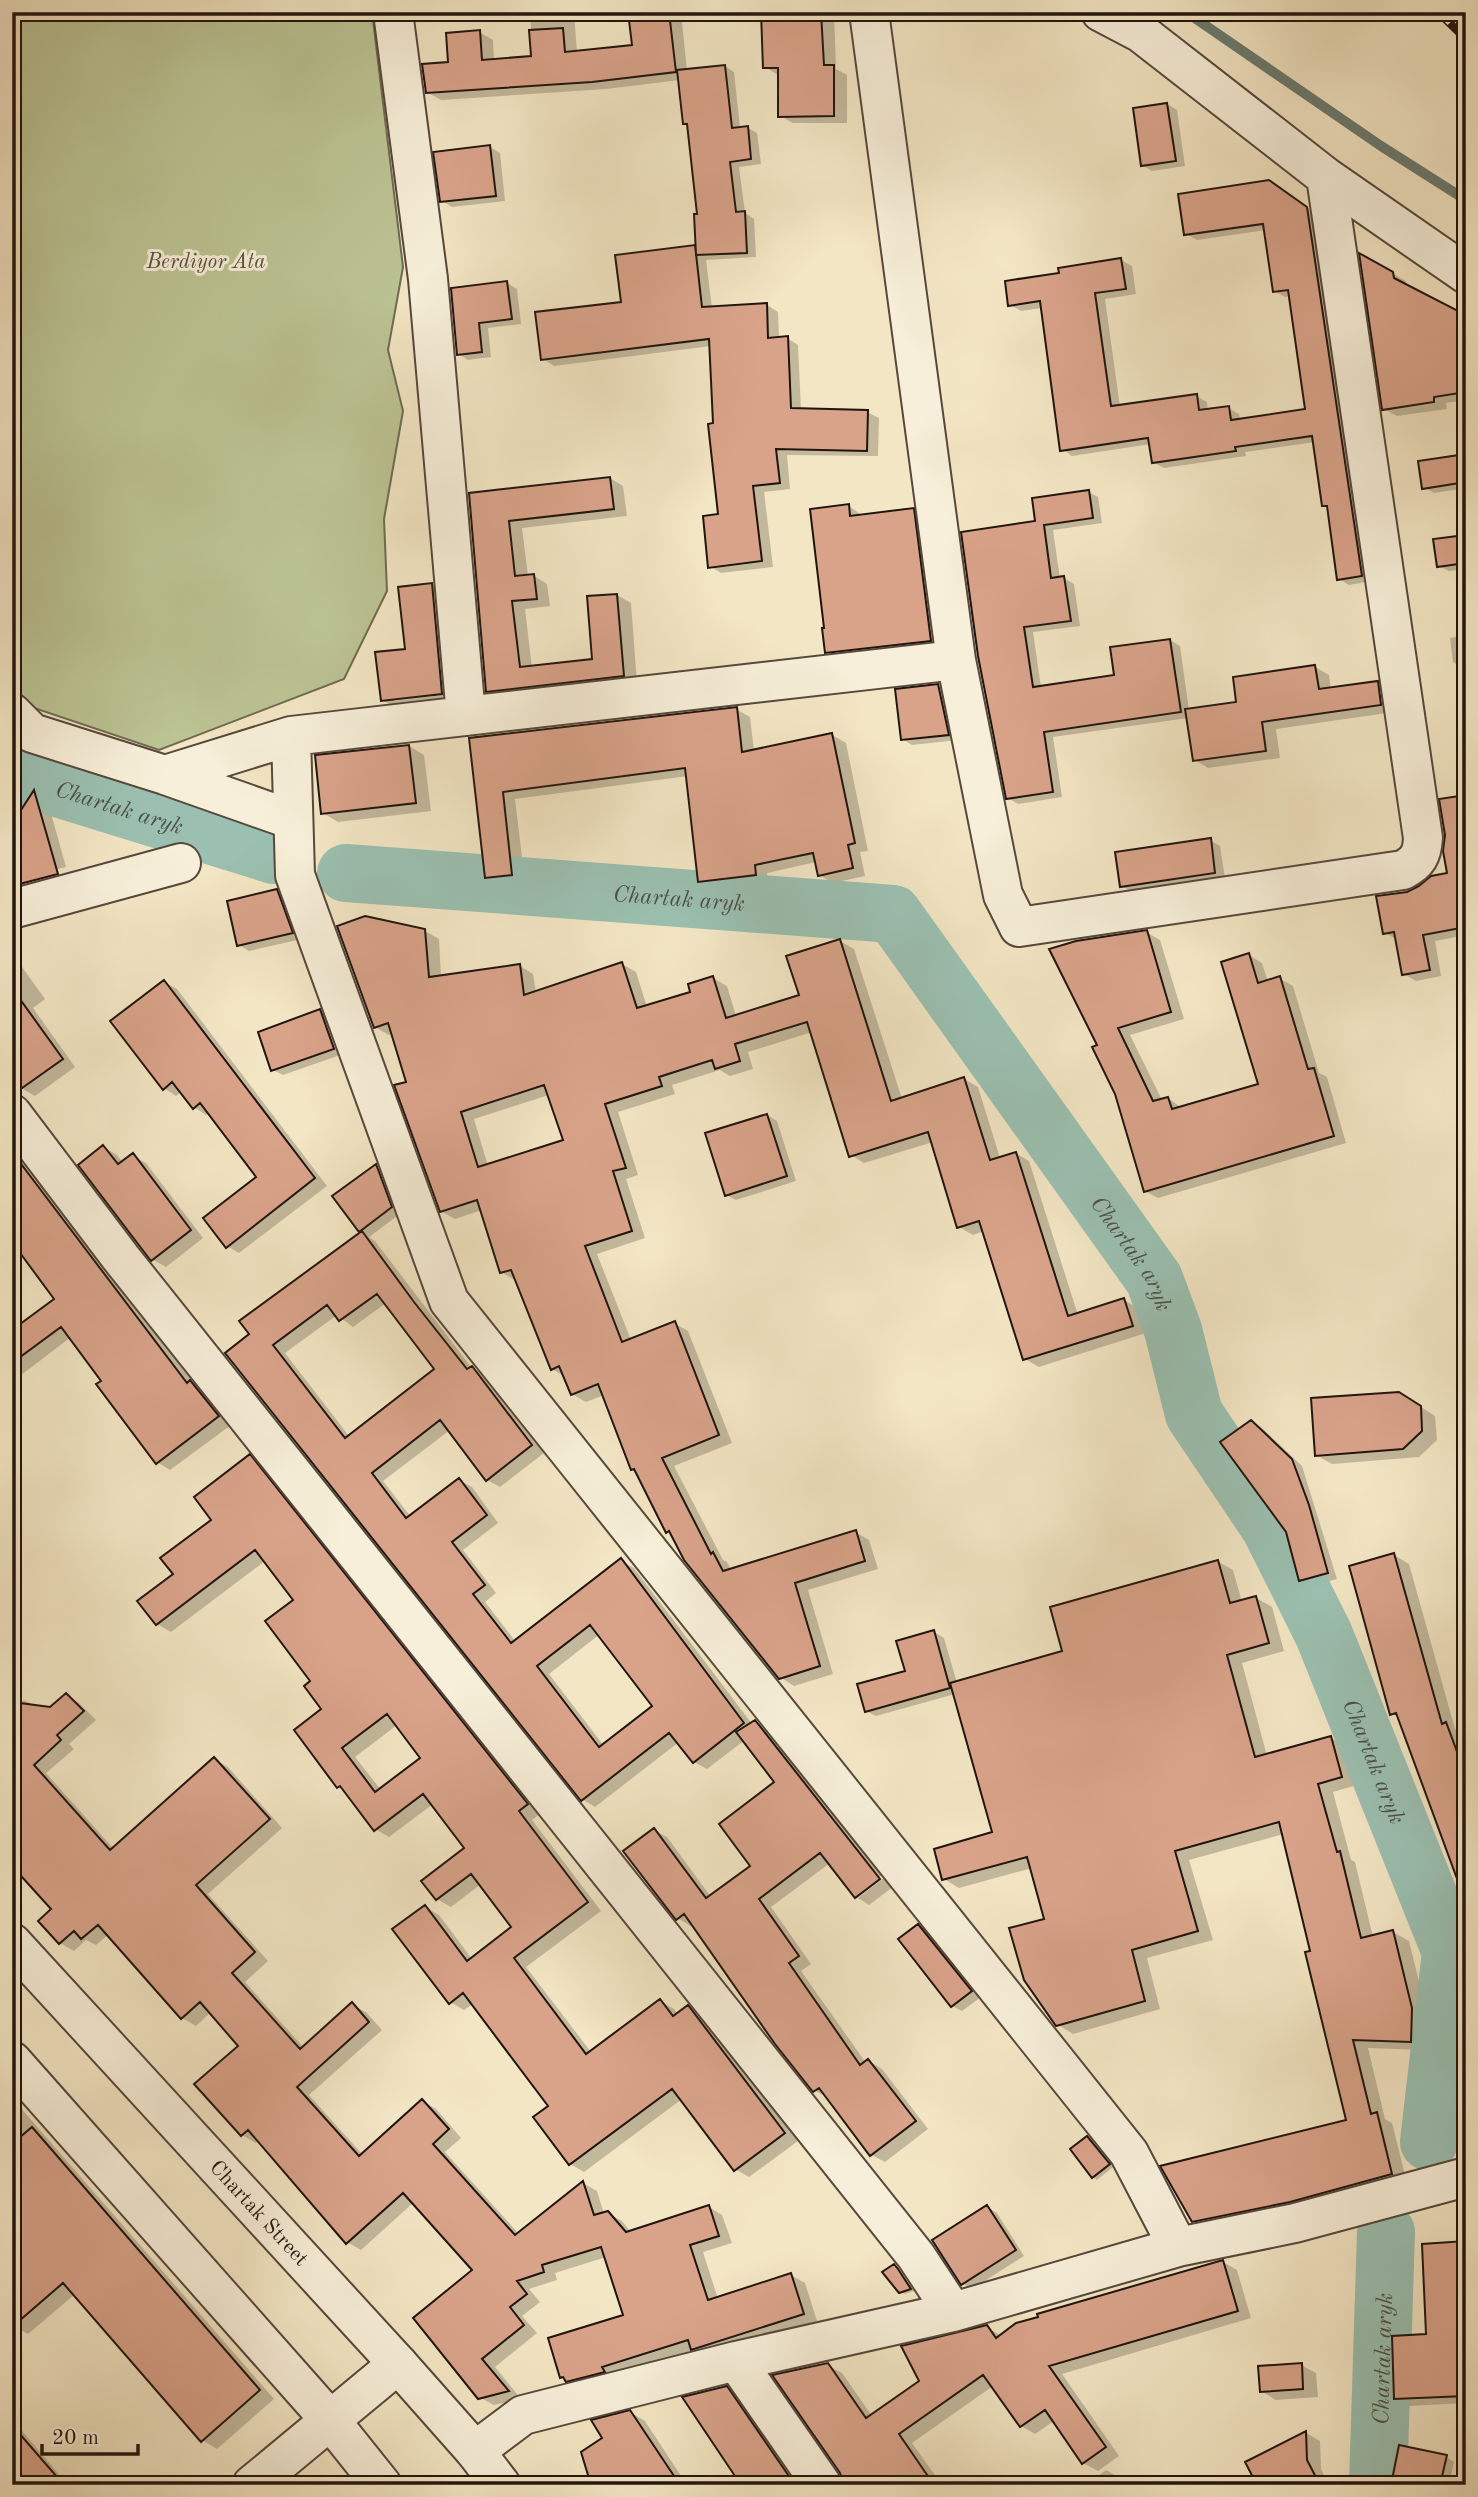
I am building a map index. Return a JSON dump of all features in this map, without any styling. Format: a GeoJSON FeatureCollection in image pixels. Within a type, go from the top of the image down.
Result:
{"type":"FeatureCollection","features":[{"type":"Feature","properties":{"kind":"street"},"geometry":{"type":"LineString","coordinates":[[393,12],[428,279],[466,716]]}},
{"type":"Feature","properties":{"kind":"street"},"geometry":{"type":"LineString","coordinates":[[869,12],[956,660],[1003,895],[1019,927],[1403,870],[1415,864],[1422,853],[1423,838],[1326,177]]}},
{"type":"Feature","properties":{"kind":"street"},"geometry":{"type":"LineString","coordinates":[[1101,12],[1141,33],[1326,177],[1466,274]]}},
{"type":"Feature","properties":{"kind":"street"},"geometry":{"type":"LineString","coordinates":[[165,775],[291,736],[956,660]]}},
{"type":"Feature","properties":{"kind":"street"},"geometry":{"type":"LineString","coordinates":[[12,713],[32,733],[165,775],[293,820]]}},
{"type":"Feature","properties":{"kind":"street"},"geometry":{"type":"LineString","coordinates":[[291,736],[295,875],[449,1301],[1129,2153],[1178,2247]]}},
{"type":"Feature","properties":{"kind":"street"},"geometry":{"type":"LineString","coordinates":[[12,909],[181,863]]}},
{"type":"Feature","properties":{"kind":"street"},"geometry":{"type":"LineString","coordinates":[[12,1114],[121,1258],[916,2256],[953,2312]]}},
{"type":"Feature","properties":{"kind":"street","name":"Chartak Street"},"geometry":{"type":"LineString","coordinates":[[12,1943],[398,2364],[475,2451],[501,2485]]}},
{"type":"Feature","properties":{"kind":"street"},"geometry":{"type":"LineString","coordinates":[[12,2061],[330,2420],[382,2485]]}},
{"type":"Feature","properties":{"kind":"street"},"geometry":{"type":"LineString","coordinates":[[475,2451],[523,2415],[736,2361],[953,2312],[1178,2247],[1295,2223],[1466,2177]]}},
{"type":"Feature","properties":{"kind":"street"},"geometry":{"type":"LineString","coordinates":[[736,2361],[821,2485]]}},
{"type":"Feature","properties":{"kind":"street"},"geometry":{"type":"LineString","coordinates":[[252,2485],[398,2364]]}},
{"type":"Feature","properties":{"kind":"green space","name":"Berdiyor Ata"},"geometry":{"type":"Polygon","coordinates":[[[12,12],[372,12],[403,267],[388,350],[403,411],[384,519],[387,591],[344,679],[159,750],[28,706],[12,690],[12,12]]]}},
{"type":"Feature","properties":{"kind":"building"},"geometry":{"type":"Polygon","coordinates":[[[628,12],[669,12],[676,72],[592,82],[426,93],[422,64],[448,62],[446,33],[480,30],[482,60],[531,56],[529,30],[563,28],[565,52],[632,45],[628,12]]]}},
{"type":"Feature","properties":{"kind":"building"},"geometry":{"type":"Polygon","coordinates":[[[761,12],[821,12],[824,65],[834,65],[834,116],[778,117],[778,68],[763,68],[761,12]]]}},
{"type":"Feature","properties":{"kind":"building"},"geometry":{"type":"Polygon","coordinates":[[[725,65],[732,128],[748,126],[751,159],[730,162],[736,212],[745,211],[747,253],[696,255],[694,214],[697,214],[687,124],[683,124],[677,70],[725,65]]]}},
{"type":"Feature","properties":{"kind":"building"},"geometry":{"type":"Polygon","coordinates":[[[1167,103],[1176,161],[1141,166],[1133,108],[1167,103]]]}},
{"type":"Feature","properties":{"kind":"building"},"geometry":{"type":"Polygon","coordinates":[[[490,145],[496,196],[440,202],[433,152],[490,145]]]}},
{"type":"Feature","properties":{"kind":"building"},"geometry":{"type":"Polygon","coordinates":[[[1269,180],[1307,207],[1362,576],[1337,580],[1327,506],[1322,506],[1312,436],[1235,447],[1236,451],[1152,463],[1148,438],[1060,451],[1040,301],[1008,306],[1005,281],[1059,273],[1058,268],[1121,258],[1126,289],[1095,293],[1111,406],[1197,394],[1199,410],[1229,406],[1231,420],[1305,409],[1288,290],[1273,292],[1263,224],[1184,235],[1178,194],[1269,180]]]}},
{"type":"Feature","properties":{"kind":"building"},"geometry":{"type":"Polygon","coordinates":[[[695,245],[702,307],[767,303],[768,338],[788,336],[791,408],[868,410],[867,451],[776,449],[780,483],[753,486],[762,561],[708,568],[703,516],[718,514],[708,424],[713,423],[709,339],[541,360],[535,312],[621,302],[615,255],[695,245]]]}},
{"type":"Feature","properties":{"kind":"building"},"geometry":{"type":"Polygon","coordinates":[[[1359,253],[1393,272],[1394,278],[1466,315],[1466,392],[1434,397],[1434,402],[1382,410],[1359,253]]]}},
{"type":"Feature","properties":{"kind":"building"},"geometry":{"type":"Polygon","coordinates":[[[507,281],[512,319],[479,323],[482,352],[457,355],[451,288],[507,281]]]}},
{"type":"Feature","properties":{"kind":"building"},"geometry":{"type":"Polygon","coordinates":[[[1466,454],[1466,482],[1422,489],[1418,461],[1466,454]]]}},
{"type":"Feature","properties":{"kind":"building"},"geometry":{"type":"Polygon","coordinates":[[[610,477],[614,509],[509,521],[515,576],[534,574],[537,599],[512,601],[520,667],[592,659],[587,596],[617,594],[624,676],[486,692],[469,493],[610,477]]]}},
{"type":"Feature","properties":{"kind":"building"},"geometry":{"type":"Polygon","coordinates":[[[1089,490],[1093,518],[1044,525],[1051,578],[1064,576],[1071,621],[1024,627],[1033,687],[1114,675],[1110,647],[1170,639],[1181,712],[1044,732],[1053,792],[1006,799],[978,656],[961,532],[1035,521],[1032,498],[1089,490]]]}},
{"type":"Feature","properties":{"kind":"building"},"geometry":{"type":"Polygon","coordinates":[[[849,504],[850,516],[914,508],[931,641],[825,653],[810,509],[849,504]]]}},
{"type":"Feature","properties":{"kind":"building"},"geometry":{"type":"Polygon","coordinates":[[[1466,535],[1466,563],[1437,567],[1433,539],[1466,535]]]}},
{"type":"Feature","properties":{"kind":"building"},"geometry":{"type":"Polygon","coordinates":[[[432,583],[442,694],[381,701],[375,652],[405,649],[398,587],[432,583]]]}},
{"type":"Feature","properties":{"kind":"building"},"geometry":{"type":"Polygon","coordinates":[[[1315,665],[1319,689],[1378,681],[1381,705],[1262,722],[1266,751],[1193,761],[1185,709],[1236,702],[1233,677],[1315,665]]]}},
{"type":"Feature","properties":{"kind":"building"},"geometry":{"type":"Polygon","coordinates":[[[938,684],[949,735],[901,740],[895,689],[938,684]]]}},
{"type":"Feature","properties":{"kind":"building"},"geometry":{"type":"Polygon","coordinates":[[[737,707],[742,752],[832,733],[855,843],[848,845],[853,868],[818,876],[813,853],[755,865],[756,875],[698,882],[685,768],[503,792],[512,875],[485,878],[469,738],[737,707]]]}},
{"type":"Feature","properties":{"kind":"building"},"geometry":{"type":"Polygon","coordinates":[[[409,745],[416,803],[321,814],[315,755],[409,745]]]}},
{"type":"Feature","properties":{"kind":"building"},"geometry":{"type":"Polygon","coordinates":[[[34,790],[58,874],[12,886],[12,824],[34,790]]]}},
{"type":"Feature","properties":{"kind":"building"},"geometry":{"type":"Polygon","coordinates":[[[1466,795],[1466,927],[1423,935],[1430,970],[1402,975],[1394,932],[1383,934],[1376,896],[1407,892],[1431,876],[1447,873],[1439,799],[1466,795]]]}},
{"type":"Feature","properties":{"kind":"building"},"geometry":{"type":"Polygon","coordinates":[[[1211,838],[1215,873],[1120,887],[1115,852],[1211,838]]]}},
{"type":"Feature","properties":{"kind":"building"},"geometry":{"type":"Polygon","coordinates":[[[277,889],[293,933],[237,946],[227,901],[277,889]]]}},
{"type":"Feature","properties":{"kind":"building"},"geometry":{"type":"Polygon","coordinates":[[[365,916],[425,929],[429,977],[520,964],[524,995],[622,962],[637,1008],[690,992],[688,984],[713,976],[726,1018],[799,995],[786,956],[840,939],[891,1101],[964,1077],[990,1160],[1016,1152],[1068,1316],[1124,1298],[1133,1326],[1023,1360],[979,1221],[957,1228],[928,1132],[849,1157],[807,1022],[735,1044],[740,1061],[715,1069],[712,1060],[659,1077],[662,1086],[605,1104],[626,1168],[613,1171],[632,1231],[585,1246],[622,1342],[675,1321],[719,1435],[662,1458],[711,1554],[713,1552],[723,1571],[856,1530],[865,1561],[795,1583],[820,1666],[779,1679],[684,1560],[669,1531],[666,1533],[634,1469],[631,1470],[598,1384],[571,1395],[559,1366],[551,1370],[511,1270],[500,1273],[477,1200],[440,1212],[394,1085],[406,1082],[388,1023],[374,1028],[337,926],[365,916]],[[544,1085],[461,1112],[478,1167],[563,1140],[544,1085]]]}},
{"type":"Feature","properties":{"kind":"building"},"geometry":{"type":"Polygon","coordinates":[[[1147,930],[1171,1012],[1118,1028],[1153,1101],[1168,1097],[1172,1109],[1258,1084],[1221,962],[1249,953],[1258,983],[1280,976],[1308,1069],[1314,1068],[1334,1136],[1144,1192],[1115,1094],[1092,1047],[1097,1045],[1049,949],[1076,941],[1147,930]]]}},
{"type":"Feature","properties":{"kind":"building"},"geometry":{"type":"Polygon","coordinates":[[[164,980],[315,1178],[226,1248],[203,1218],[256,1177],[200,1103],[193,1109],[172,1082],[163,1090],[110,1021],[164,980]]]}},
{"type":"Feature","properties":{"kind":"building"},"geometry":{"type":"Polygon","coordinates":[[[12,988],[63,1059],[15,1093],[12,1093],[12,988]]]}},
{"type":"Feature","properties":{"kind":"building"},"geometry":{"type":"Polygon","coordinates":[[[320,1009],[334,1049],[271,1071],[258,1032],[320,1009]]]}},
{"type":"Feature","properties":{"kind":"building"},"geometry":{"type":"Polygon","coordinates":[[[767,1114],[787,1176],[725,1196],[705,1133],[767,1114]]]}},
{"type":"Feature","properties":{"kind":"building"},"geometry":{"type":"Polygon","coordinates":[[[103,1145],[118,1164],[133,1153],[191,1230],[151,1261],[78,1165],[103,1145]]]}},
{"type":"Feature","properties":{"kind":"building"},"geometry":{"type":"Polygon","coordinates":[[[12,1152],[187,1383],[190,1380],[219,1416],[156,1464],[96,1384],[101,1381],[61,1327],[12,1363],[12,1330],[54,1299],[12,1242],[12,1152]]]}},
{"type":"Feature","properties":{"kind":"building"},"geometry":{"type":"Polygon","coordinates":[[[376,1164],[392,1207],[359,1232],[332,1196],[376,1164]]]}},
{"type":"Feature","properties":{"kind":"building"},"geometry":{"type":"Polygon","coordinates":[[[362,1231],[467,1369],[472,1366],[532,1445],[486,1481],[440,1420],[372,1473],[406,1518],[459,1478],[487,1515],[452,1542],[485,1585],[473,1594],[511,1643],[621,1558],[744,1723],[693,1763],[669,1733],[581,1801],[225,1353],[249,1334],[239,1321],[362,1231]],[[377,1294],[339,1321],[327,1305],[273,1345],[345,1438],[434,1369],[377,1294]],[[590,1625],[537,1666],[599,1747],[652,1706],[590,1625]]]}},
{"type":"Feature","properties":{"kind":"building"},"geometry":{"type":"Polygon","coordinates":[[[1399,1392],[1421,1406],[1422,1431],[1403,1449],[1315,1456],[1311,1398],[1399,1392]]]}},
{"type":"Feature","properties":{"kind":"building"},"geometry":{"type":"Polygon","coordinates":[[[1251,1420],[1292,1459],[1309,1505],[1328,1573],[1299,1581],[1286,1532],[1220,1442],[1251,1420]]]}},
{"type":"Feature","properties":{"kind":"building"},"geometry":{"type":"Polygon","coordinates":[[[250,1454],[528,1804],[519,1811],[588,1902],[514,1958],[586,2054],[660,1999],[673,2016],[688,2005],[785,2133],[734,2171],[672,2089],[569,2165],[533,2117],[548,2106],[463,1993],[449,2004],[392,1929],[425,1905],[467,1961],[511,1927],[471,1874],[436,1900],[421,1881],[464,1848],[423,1794],[374,1831],[340,1786],[337,1788],[294,1730],[321,1709],[304,1686],[310,1681],[265,1621],[293,1600],[255,1550],[156,1625],[137,1601],[173,1574],[160,1558],[211,1520],[194,1497],[250,1454]],[[387,1714],[342,1748],[375,1792],[420,1758],[387,1714]]]}},
{"type":"Feature","properties":{"kind":"building"},"geometry":{"type":"Polygon","coordinates":[[[1394,1553],[1442,1724],[1446,1722],[1466,1776],[1466,1895],[1463,1895],[1396,1713],[1390,1715],[1349,1566],[1394,1553]]]}},
{"type":"Feature","properties":{"kind":"building"},"geometry":{"type":"Polygon","coordinates":[[[1218,1560],[1230,1603],[1256,1596],[1269,1643],[1227,1655],[1255,1757],[1331,1736],[1342,1777],[1318,1784],[1337,1852],[1340,1851],[1361,1938],[1393,1930],[1412,2008],[1411,2042],[1353,2040],[1371,2114],[1377,2112],[1392,2174],[1290,2202],[1192,2222],[1160,2166],[1346,2120],[1305,1952],[1310,1951],[1279,1822],[1175,1851],[1198,1931],[1132,1950],[1145,2001],[1056,2026],[1024,1980],[1009,1928],[1044,1919],[1027,1857],[942,1880],[934,1849],[992,1832],[950,1683],[1062,1651],[1050,1607],[1218,1560]]]}},
{"type":"Feature","properties":{"kind":"building"},"geometry":{"type":"Polygon","coordinates":[[[934,1630],[950,1688],[865,1712],[857,1684],[905,1671],[896,1641],[934,1630]]]}},
{"type":"Feature","properties":{"kind":"building"},"geometry":{"type":"Polygon","coordinates":[[[66,1693],[84,1711],[57,1735],[61,1740],[34,1765],[110,1850],[214,1757],[270,1819],[196,1885],[255,1952],[232,1973],[300,2049],[352,2002],[369,2022],[297,2087],[359,2156],[422,2099],[449,2129],[433,2144],[515,2235],[583,2181],[594,2215],[608,2211],[626,2232],[709,2205],[719,2236],[690,2245],[708,2300],[791,2273],[804,2314],[691,2350],[688,2340],[602,2367],[605,2372],[566,2382],[563,2377],[560,2378],[548,2338],[623,2315],[601,2247],[542,2265],[544,2272],[517,2281],[527,2294],[510,2307],[524,2325],[482,2359],[509,2391],[478,2399],[413,2318],[472,2270],[403,2193],[346,2244],[248,2130],[241,2136],[194,2084],[238,2046],[200,2002],[181,2019],[98,1925],[81,1939],[74,1931],[59,1944],[38,1921],[51,1909],[12,1866],[12,1702],[50,1707],[66,1693]]]}},
{"type":"Feature","properties":{"kind":"building"},"geometry":{"type":"Polygon","coordinates":[[[755,1720],[880,1879],[855,1898],[820,1853],[759,1899],[799,1956],[789,1963],[860,2065],[868,2059],[916,2121],[870,2156],[819,2088],[813,2092],[775,2044],[684,1914],[676,1920],[623,1851],[654,1828],[706,1898],[750,1866],[719,1824],[774,1782],[736,1732],[755,1720]]]}},
{"type":"Feature","properties":{"kind":"building"},"geometry":{"type":"Polygon","coordinates":[[[918,1924],[972,1991],[951,2007],[898,1939],[918,1924]]]}},
{"type":"Feature","properties":{"kind":"building"},"geometry":{"type":"Polygon","coordinates":[[[32,2127],[260,2390],[201,2442],[63,2283],[12,2327],[12,2144],[32,2127]]]}},
{"type":"Feature","properties":{"kind":"building"},"geometry":{"type":"Polygon","coordinates":[[[1087,2136],[1110,2164],[1092,2178],[1070,2149],[1087,2136]]]}},
{"type":"Feature","properties":{"kind":"building"},"geometry":{"type":"Polygon","coordinates":[[[987,2205],[1016,2250],[961,2285],[932,2240],[987,2205]]]}},
{"type":"Feature","properties":{"kind":"building"},"geometry":{"type":"Polygon","coordinates":[[[1466,2241],[1466,2396],[1394,2399],[1392,2336],[1426,2334],[1422,2244],[1466,2241]]]}},
{"type":"Feature","properties":{"kind":"building"},"geometry":{"type":"Polygon","coordinates":[[[1223,2260],[1238,2311],[1049,2366],[1106,2447],[1082,2464],[1045,2410],[1020,2427],[983,2375],[899,2434],[934,2485],[844,2485],[840,2473],[772,2375],[828,2363],[866,2418],[919,2381],[901,2346],[987,2325],[996,2338],[1016,2323],[1038,2317],[1037,2314],[1223,2260]]]}},
{"type":"Feature","properties":{"kind":"building"},"geometry":{"type":"Polygon","coordinates":[[[894,2264],[911,2289],[899,2293],[882,2272],[894,2264]]]}},
{"type":"Feature","properties":{"kind":"building"},"geometry":{"type":"Polygon","coordinates":[[[1302,2363],[1303,2389],[1260,2392],[1258,2366],[1302,2363]]]}},
{"type":"Feature","properties":{"kind":"building"},"geometry":{"type":"Polygon","coordinates":[[[727,2386],[795,2485],[741,2485],[682,2397],[727,2386]]]}},
{"type":"Feature","properties":{"kind":"building"},"geometry":{"type":"Polygon","coordinates":[[[630,2410],[680,2485],[591,2485],[581,2452],[602,2438],[591,2420],[630,2410]]]}},
{"type":"Feature","properties":{"kind":"building"},"geometry":{"type":"Polygon","coordinates":[[[12,2425],[64,2485],[12,2485],[12,2425]]]}},
{"type":"Feature","properties":{"kind":"building"},"geometry":{"type":"Polygon","coordinates":[[[1306,2431],[1307,2460],[1320,2485],[1257,2485],[1245,2462],[1306,2431]]]}},
{"type":"Feature","properties":{"kind":"building"},"geometry":{"type":"Polygon","coordinates":[[[1399,2445],[1447,2455],[1440,2485],[1391,2485],[1399,2445]]]}},
{"type":"Feature","properties":{"kind":"waterway"},"geometry":{"type":"LineString","coordinates":[[1186,12],[1381,146],[1466,200]]}},
{"type":"Feature","properties":{"kind":"waterway","name":"Chartak aryk"},"geometry":{"type":"LineString","coordinates":[[12,758],[35,781],[274,855]]}},
{"type":"Feature","properties":{"kind":"waterway","name":"Chartak aryk"},"geometry":{"type":"LineString","coordinates":[[346,873],[893,914],[1154,1279],[1173,1330],[1194,1414],[1270,1527],[1324,1635],[1451,1952],[1429,2142]]}},
{"type":"Feature","properties":{"kind":"waterway","name":"Chartak aryk"},"geometry":{"type":"LineString","coordinates":[[1378,2485],[1386,2232]]}},
{"type":"Feature","properties":{"kind":"railway"},"geometry":{"type":"LineString","coordinates":[[1438,12],[1466,39]]}}]}
